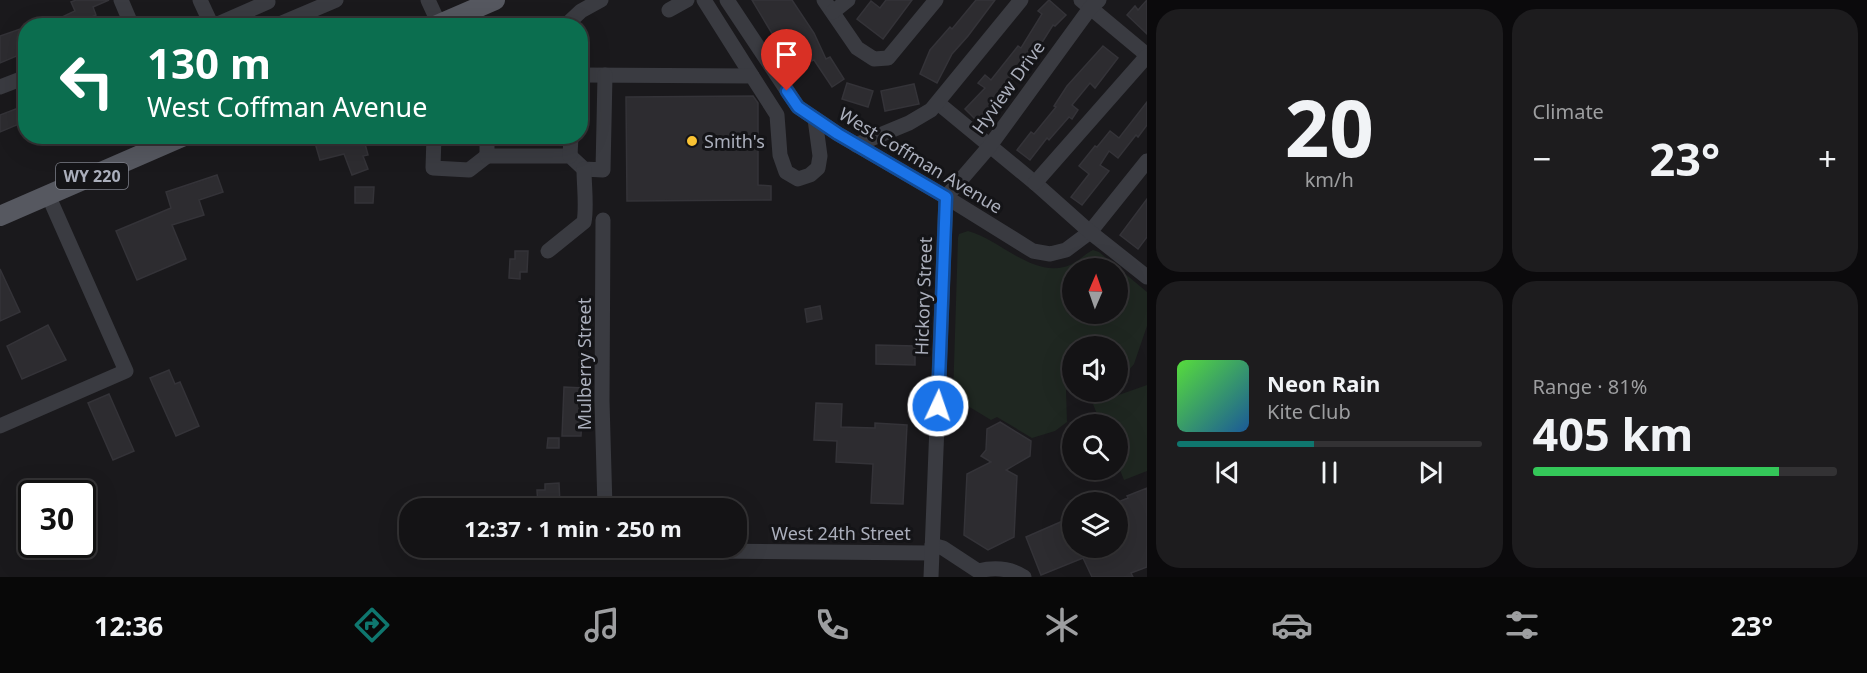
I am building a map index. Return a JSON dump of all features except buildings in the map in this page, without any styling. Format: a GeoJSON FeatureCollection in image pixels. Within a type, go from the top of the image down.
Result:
{"type":"FeatureCollection","features":[{"type":"Feature","properties":{"kind":"main road"},"geometry":{"type":"LineString","coordinates":[[454,18],[495,0]]}},
{"type":"Feature","properties":{"kind":"main road","name":"WY 220"},"geometry":{"type":"LineString","coordinates":[[0,216],[167,144]]}},
{"type":"Feature","properties":{"kind":"street"},"geometry":{"type":"LineString","coordinates":[[121,0],[129,18]]}},
{"type":"Feature","properties":{"kind":"street"},"geometry":{"type":"LineString","coordinates":[[200,0],[208,18]]}},
{"type":"Feature","properties":{"kind":"street"},"geometry":{"type":"LineString","coordinates":[[428,0],[435,18]]}},
{"type":"Feature","properties":{"kind":"street"},"geometry":{"type":"LineString","coordinates":[[669,10],[687,0]]}},
{"type":"Feature","properties":{"kind":"street"},"geometry":{"type":"LineString","coordinates":[[704,0],[777,115],[780,155],[786,172],[798,179],[810,175],[818,168],[820,156],[815,119]]}},
{"type":"Feature","properties":{"kind":"street","name":"West Coffman Avenue"},"geometry":{"type":"LineString","coordinates":[[727,0],[798,107],[856,145],[1033,251],[1050,254],[1066,250],[1090,232],[1147,161]]}},
{"type":"Feature","properties":{"kind":"street"},"geometry":{"type":"LineString","coordinates":[[848,0],[829,6],[857,48],[874,59],[888,58],[936,0]]}},
{"type":"Feature","properties":{"kind":"street"},"geometry":{"type":"LineString","coordinates":[[856,145],[921,118],[938,103],[1021,0]]}},
{"type":"Feature","properties":{"kind":"street"},"geometry":{"type":"LineString","coordinates":[[292,18],[331,1]]}},
{"type":"Feature","properties":{"kind":"street"},"geometry":{"type":"LineString","coordinates":[[231,18],[268,2]]}},
{"type":"Feature","properties":{"kind":"street"},"geometry":{"type":"LineString","coordinates":[[574,18],[594,2]]}},
{"type":"Feature","properties":{"kind":"street"},"geometry":{"type":"LineString","coordinates":[[1035,183],[1147,56],[1090,2]]}},
{"type":"Feature","properties":{"kind":"street","name":"Hyview Drive"},"geometry":{"type":"LineString","coordinates":[[946,197],[989,147],[1090,2]]}},
{"type":"Feature","properties":{"kind":"street"},"geometry":{"type":"LineString","coordinates":[[588,75],[752,76]]}},
{"type":"Feature","properties":{"kind":"street"},"geometry":{"type":"LineString","coordinates":[[434,144],[433,168],[469,170],[487,156],[570,156],[584,169],[603,170],[605,75]]}},
{"type":"Feature","properties":{"kind":"street"},"geometry":{"type":"LineString","coordinates":[[0,87],[18,80]]}},
{"type":"Feature","properties":{"kind":"street"},"geometry":{"type":"LineString","coordinates":[[938,103],[1090,232],[1145,271]]}},
{"type":"Feature","properties":{"kind":"street"},"geometry":{"type":"LineString","coordinates":[[441,144],[444,159],[450,162],[471,162],[477,157],[477,144]]}},
{"type":"Feature","properties":{"kind":"street"},"geometry":{"type":"LineString","coordinates":[[487,144],[487,156]]}},
{"type":"Feature","properties":{"kind":"street"},"geometry":{"type":"LineString","coordinates":[[570,156],[571,144]]}},
{"type":"Feature","properties":{"kind":"street"},"geometry":{"type":"LineString","coordinates":[[548,251],[584,222],[586,211],[584,169]]}},
{"type":"Feature","properties":{"kind":"street"},"geometry":{"type":"LineString","coordinates":[[0,426],[126,371],[48,195]]}},
{"type":"Feature","properties":{"kind":"street","name":"Hickory Street"},"geometry":{"type":"LineString","coordinates":[[931,577],[946,197]]}},
{"type":"Feature","properties":{"kind":"street","name":"Mulberry Street"},"geometry":{"type":"LineString","coordinates":[[603,220],[602,401],[605,498]]}},
{"type":"Feature","properties":{"kind":"street"},"geometry":{"type":"LineString","coordinates":[[932,549],[943,548],[979,574],[989,568],[1014,571],[1024,577]]}},
{"type":"Feature","properties":{"kind":"street","name":"West 24th Street"},"geometry":{"type":"LineString","coordinates":[[747,549],[932,549]]}},
{"type":"Feature","properties":{"kind":"shaded area"},"geometry":{"type":"Polygon","coordinates":[[[968,231],[1039,266],[1062,267],[1062,324],[1128,324],[1128,276],[1147,292],[1147,326],[1134,364],[1128,371],[1128,336],[1062,336],[1062,402],[1066,402],[1067,414],[1062,414],[1062,426],[1055,431],[1032,438],[997,417],[991,420],[953,397],[959,234],[968,231]]]}},
{"type":"Feature","properties":{"kind":"shaded area"},"geometry":{"type":"Polygon","coordinates":[[[1093,250],[1106,258],[1081,258],[1093,250]]]}},
{"type":"Feature","properties":{"kind":"shaded area"},"geometry":{"type":"Polygon","coordinates":[[[1147,385],[1147,471],[1128,478],[1128,414],[1097,414],[1093,404],[1128,402],[1128,392],[1147,385]]]}},
{"type":"Feature","properties":{"kind":"place","name":"Smith's"},"geometry":{"type":"Point","coordinates":[692,141]}},
{"type":"Feature","properties":{"kind":"route"},"geometry":{"type":"LineString","coordinates":[[787,91],[798,107],[838,134],[946,197],[938,406]]}}]}
